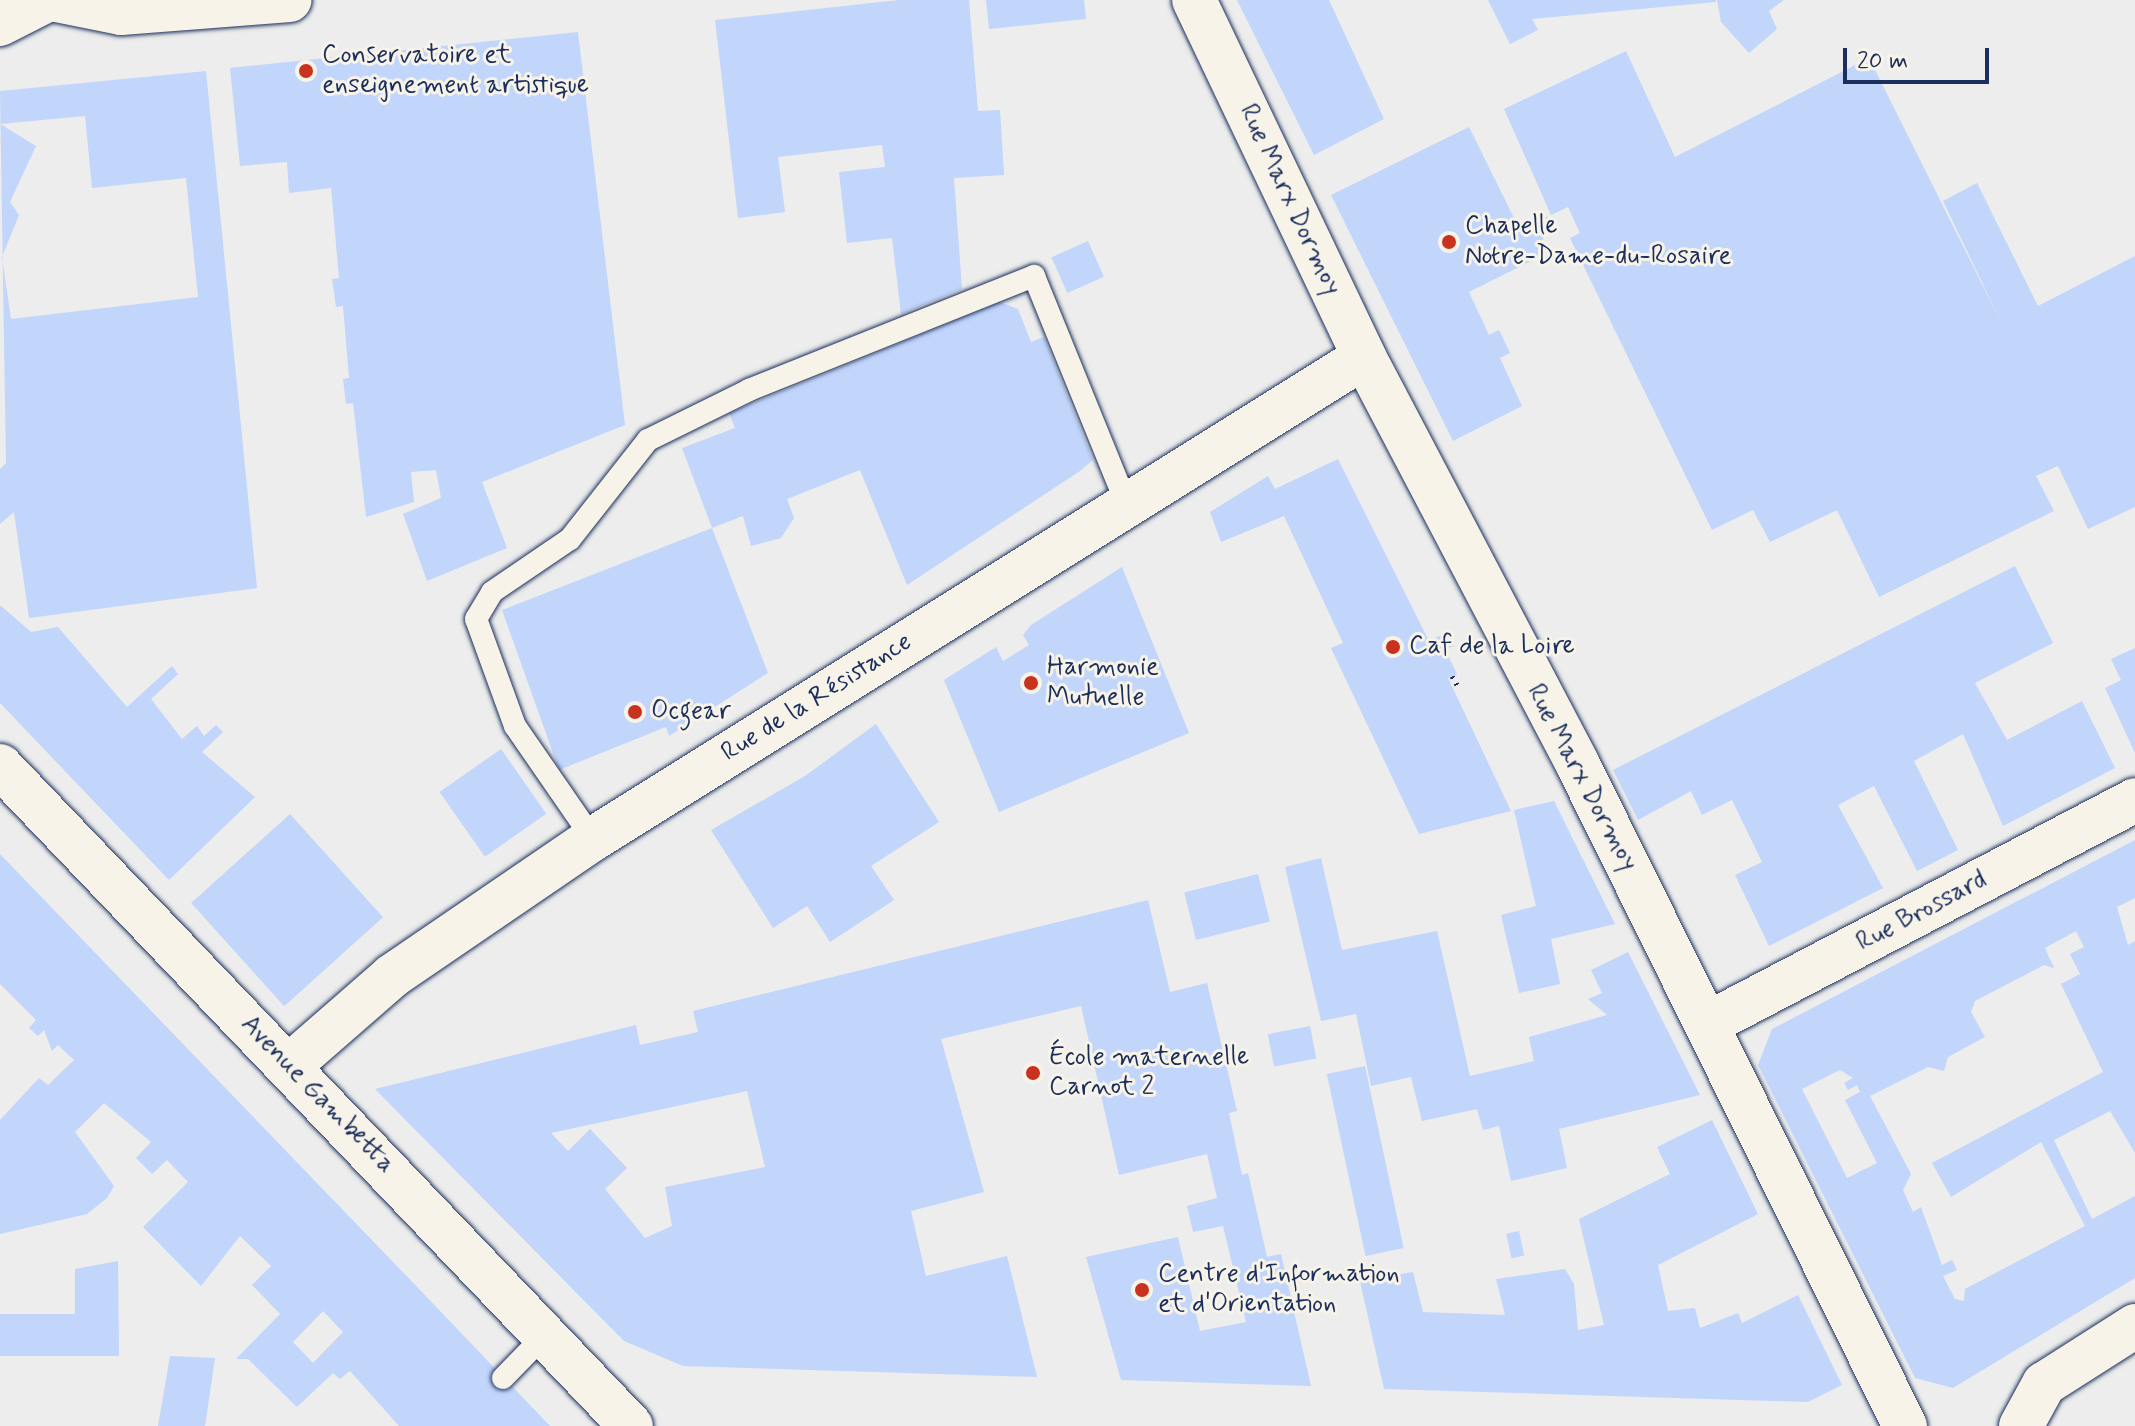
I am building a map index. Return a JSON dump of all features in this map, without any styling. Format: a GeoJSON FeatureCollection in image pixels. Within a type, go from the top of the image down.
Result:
{"type":"FeatureCollection","features":[{"type":"Feature","properties":{"kind":"street"},"geometry":{"type":"LineString","coordinates":[[0,24],[47,0]]}},
{"type":"Feature","properties":{"kind":"street"},"geometry":{"type":"LineString","coordinates":[[56,0],[121,13],[289,0]]}},
{"type":"Feature","properties":{"kind":"street","name":"Rue Marx Dormoy"},"geometry":{"type":"LineString","coordinates":[[1194,0],[1364,357],[1709,1023],[1905,1426]]}},
{"type":"Feature","properties":{"kind":"street","name":"Rue de la Résistance"},"geometry":{"type":"LineString","coordinates":[[289,1066],[392,976],[593,839],[1364,357]]}},
{"type":"Feature","properties":{"kind":"street","name":"Avenue Gambetta"},"geometry":{"type":"LineString","coordinates":[[0,766],[631,1426]]}},
{"type":"Feature","properties":{"kind":"street","name":"Rue Brossard"},"geometry":{"type":"LineString","coordinates":[[1709,1023],[2135,800]]}},
{"type":"Feature","properties":{"kind":"street"},"geometry":{"type":"LineString","coordinates":[[2021,1426],[2044,1384],[2135,1326]]}},
{"type":"Feature","properties":{"kind":"lane"},"geometry":{"type":"LineString","coordinates":[[593,839],[515,726],[476,619],[492,592],[570,539],[648,440],[749,390],[1034,276],[1127,505]]}},
{"type":"Feature","properties":{"kind":"lane"},"geometry":{"type":"LineString","coordinates":[[503,1378],[546,1334]]}},
{"type":"Feature","properties":{"kind":"path"},"geometry":{"type":"LineString","coordinates":[[1452,676],[1459,688]]}},
{"type":"Feature","properties":{"kind":"building"},"geometry":{"type":"Polygon","coordinates":[[[899,0],[969,0],[978,111],[1000,110],[1004,175],[954,178],[962,289],[901,314],[892,238],[847,243],[839,172],[885,167],[882,145],[778,157],[785,212],[738,218],[715,20],[899,0]]]}},
{"type":"Feature","properties":{"kind":"building"},"geometry":{"type":"Polygon","coordinates":[[[986,0],[1084,0],[1086,19],[989,29],[986,0]]]}},
{"type":"Feature","properties":{"kind":"building"},"geometry":{"type":"Polygon","coordinates":[[[1237,0],[1329,0],[1384,119],[1314,155],[1237,0]]]}},
{"type":"Feature","properties":{"kind":"building"},"geometry":{"type":"Polygon","coordinates":[[[1488,0],[1716,2],[1532,19],[1538,30],[1510,44],[1488,0]]]}},
{"type":"Feature","properties":{"kind":"building"},"geometry":{"type":"Polygon","coordinates":[[[1717,0],[1784,0],[1769,11],[1777,29],[1749,53],[1721,22],[1717,0]]]}},
{"type":"Feature","properties":{"kind":"building"},"geometry":{"type":"Polygon","coordinates":[[[578,32],[625,425],[482,482],[507,548],[427,581],[403,514],[441,498],[436,470],[411,472],[414,502],[366,517],[353,403],[346,404],[343,379],[349,378],[343,306],[336,307],[332,279],[339,278],[331,188],[289,193],[287,162],[240,166],[230,68],[578,32]]]}},
{"type":"Feature","properties":{"kind":"building"},"geometry":{"type":"Polygon","coordinates":[[[1626,51],[1675,157],[1869,58],[2002,324],[1943,201],[1977,183],[2038,306],[2135,256],[2135,507],[2088,529],[2058,466],[2036,476],[2054,511],[1879,597],[1837,510],[1770,542],[1753,510],[1712,530],[1570,238],[1580,233],[1568,207],[1551,215],[1504,109],[1626,51]]]}},
{"type":"Feature","properties":{"kind":"building"},"geometry":{"type":"Polygon","coordinates":[[[206,71],[257,588],[29,618],[14,512],[0,524],[0,469],[6,463],[3,262],[11,319],[198,297],[186,178],[92,188],[85,116],[1,124],[0,91],[206,71]]]}},
{"type":"Feature","properties":{"kind":"building"},"geometry":{"type":"Polygon","coordinates":[[[1,124],[36,146],[10,202],[19,215],[3,255],[1,124]]]}},
{"type":"Feature","properties":{"kind":"building","name":"Chapelle Notre-Dame-du-Rosaire"},"geometry":{"type":"Polygon","coordinates":[[[1469,127],[1518,226],[1548,217],[1539,257],[1469,292],[1489,335],[1499,330],[1510,353],[1500,358],[1522,406],[1453,441],[1331,195],[1469,127]]]}},
{"type":"Feature","properties":{"kind":"building"},"geometry":{"type":"Polygon","coordinates":[[[1088,241],[1104,277],[1067,293],[1051,257],[1088,241]]]}},
{"type":"Feature","properties":{"kind":"building"},"geometry":{"type":"Polygon","coordinates":[[[1000,302],[1018,309],[1031,342],[1044,337],[1093,460],[1080,471],[907,585],[860,470],[787,499],[794,518],[781,538],[751,546],[743,516],[712,528],[682,448],[735,428],[729,413],[1000,302]]]}},
{"type":"Feature","properties":{"kind":"building","name":"Caf de la Loire"},"geometry":{"type":"Polygon","coordinates":[[[1338,459],[1429,641],[1448,632],[1454,646],[1445,649],[1457,674],[1448,678],[1511,811],[1419,834],[1331,648],[1343,643],[1284,516],[1221,542],[1210,512],[1268,476],[1275,489],[1338,459]]]}},
{"type":"Feature","properties":{"kind":"building"},"geometry":{"type":"Polygon","coordinates":[[[712,528],[768,673],[669,736],[666,727],[559,770],[502,610],[712,528]]]}},
{"type":"Feature","properties":{"kind":"building"},"geometry":{"type":"Polygon","coordinates":[[[2015,566],[2053,643],[1975,683],[2007,740],[2082,701],[2115,768],[2003,826],[1963,734],[1914,761],[1958,850],[1917,871],[1874,786],[1838,805],[1883,888],[1769,946],[1735,875],[1762,862],[1732,800],[1702,815],[1691,791],[1638,820],[1613,770],[2015,566]]]}},
{"type":"Feature","properties":{"kind":"building"},"geometry":{"type":"Polygon","coordinates":[[[1122,567],[1189,733],[999,812],[944,680],[996,647],[1003,661],[1029,645],[1023,635],[1031,625],[1122,567]]]}},
{"type":"Feature","properties":{"kind":"building"},"geometry":{"type":"Polygon","coordinates":[[[0,605],[31,632],[58,627],[127,707],[172,666],[178,674],[151,699],[182,739],[197,726],[204,736],[216,725],[223,732],[202,752],[255,797],[169,880],[0,703],[0,605]]]}},
{"type":"Feature","properties":{"kind":"building"},"geometry":{"type":"Polygon","coordinates":[[[2135,648],[2135,753],[2105,688],[2121,680],[2111,659],[2135,648]]]}},
{"type":"Feature","properties":{"kind":"building"},"geometry":{"type":"Polygon","coordinates":[[[876,724],[939,822],[871,866],[894,900],[830,942],[807,906],[773,928],[711,830],[805,776],[876,724]]]}},
{"type":"Feature","properties":{"kind":"building"},"geometry":{"type":"Polygon","coordinates":[[[501,749],[546,814],[485,857],[440,792],[501,749]]]}},
{"type":"Feature","properties":{"kind":"building"},"geometry":{"type":"Polygon","coordinates":[[[1554,801],[1615,924],[1551,939],[1560,984],[1519,993],[1501,915],[1536,906],[1514,810],[1554,801]]]}},
{"type":"Feature","properties":{"kind":"building"},"geometry":{"type":"Polygon","coordinates":[[[290,814],[383,917],[284,1006],[191,903],[290,814]]]}},
{"type":"Feature","properties":{"kind":"building"},"geometry":{"type":"Polygon","coordinates":[[[2135,840],[2135,898],[2117,907],[2128,945],[2135,941],[2135,1153],[2110,1111],[2054,1140],[2092,1219],[2135,1196],[2135,1278],[1953,1388],[1915,1378],[1758,1065],[1772,1029],[2135,840]],[[2076,931],[2045,948],[2054,968],[2044,965],[1975,1001],[1971,1012],[1985,1037],[1948,1057],[1944,1071],[1928,1067],[1870,1096],[1911,1174],[1903,1190],[1913,1212],[1921,1207],[1942,1265],[1952,1260],[1957,1270],[1943,1276],[1955,1299],[1964,1301],[1965,1289],[2085,1226],[2041,1142],[1951,1197],[1932,1163],[2103,1072],[2061,984],[2080,974],[2070,954],[2084,947],[2076,931]],[[1840,1070],[1802,1089],[1847,1178],[1877,1163],[1845,1100],[1860,1092],[1857,1085],[1848,1090],[1844,1083],[1853,1078],[1840,1070]]]}},
{"type":"Feature","properties":{"kind":"building"},"geometry":{"type":"Polygon","coordinates":[[[0,854],[550,1426],[399,1426],[350,1371],[340,1379],[333,1373],[297,1407],[248,1359],[236,1359],[280,1314],[252,1285],[271,1266],[240,1236],[201,1286],[143,1227],[188,1182],[167,1160],[152,1174],[136,1158],[151,1142],[104,1103],[75,1132],[114,1186],[107,1198],[87,1214],[0,1234],[0,1120],[39,1078],[48,1085],[74,1060],[58,1045],[52,1051],[44,1030],[38,1036],[29,1028],[36,1020],[0,984],[0,854]],[[323,1311],[293,1342],[313,1363],[343,1332],[323,1311]]]}},
{"type":"Feature","properties":{"kind":"building"},"geometry":{"type":"Polygon","coordinates":[[[1321,858],[1342,950],[1437,931],[1470,1076],[1534,1061],[1529,1037],[1607,1015],[1588,999],[1602,993],[1591,970],[1628,952],[1700,1095],[1559,1129],[1567,1168],[1511,1181],[1499,1126],[1483,1130],[1477,1109],[1422,1121],[1411,1077],[1371,1086],[1356,1014],[1321,1021],[1285,867],[1321,858]]]}},
{"type":"Feature","properties":{"kind":"building"},"geometry":{"type":"Polygon","coordinates":[[[1258,874],[1270,922],[1196,940],[1184,892],[1258,874]]]}},
{"type":"Feature","properties":{"kind":"building"},"geometry":{"type":"Polygon","coordinates":[[[1148,900],[1170,992],[1207,983],[1237,1111],[1229,1113],[1242,1175],[1248,1173],[1267,1257],[1281,1254],[1311,1386],[1121,1380],[1086,1257],[1178,1237],[1200,1331],[1246,1322],[1223,1226],[1193,1232],[1187,1206],[1217,1198],[1207,1154],[1119,1175],[1081,1006],[941,1039],[984,1192],[911,1211],[926,1276],[1007,1256],[1037,1377],[683,1366],[624,1341],[375,1089],[636,1025],[640,1045],[698,1032],[693,1011],[1148,900]],[[747,1091],[551,1133],[568,1151],[590,1129],[627,1168],[605,1189],[645,1238],[672,1226],[665,1187],[765,1167],[747,1091]]]}},
{"type":"Feature","properties":{"kind":"building"},"geometry":{"type":"Polygon","coordinates":[[[1310,1026],[1316,1058],[1274,1067],[1268,1034],[1310,1026]]]}},
{"type":"Feature","properties":{"kind":"building"},"geometry":{"type":"Polygon","coordinates":[[[1365,1066],[1404,1248],[1366,1256],[1327,1074],[1365,1066]]]}},
{"type":"Feature","properties":{"kind":"building"},"geometry":{"type":"Polygon","coordinates":[[[1712,1120],[1758,1214],[1658,1265],[1668,1311],[1695,1308],[1700,1328],[1738,1313],[1742,1323],[1798,1295],[1842,1385],[1808,1402],[1384,1389],[1360,1281],[1413,1272],[1423,1312],[1505,1315],[1496,1279],[1565,1269],[1574,1284],[1578,1330],[1604,1325],[1579,1219],[1670,1174],[1657,1147],[1712,1120]]]}},
{"type":"Feature","properties":{"kind":"building"},"geometry":{"type":"Polygon","coordinates":[[[1519,1231],[1524,1255],[1511,1258],[1506,1234],[1519,1231]]]}},
{"type":"Feature","properties":{"kind":"building"},"geometry":{"type":"Polygon","coordinates":[[[118,1261],[119,1356],[0,1356],[0,1314],[75,1314],[75,1269],[118,1261]]]}},
{"type":"Feature","properties":{"kind":"building"},"geometry":{"type":"Polygon","coordinates":[[[170,1356],[215,1358],[205,1426],[158,1426],[170,1356]]]}},
{"type":"Feature","properties":{"kind":"place","name":"Conservatoire et enseignement artistique"},"geometry":{"type":"Point","coordinates":[306,71]}},
{"type":"Feature","properties":{"kind":"place","name":"Chapelle Notre-Dame-du-Rosaire"},"geometry":{"type":"Point","coordinates":[1449,242]}},
{"type":"Feature","properties":{"kind":"place","name":"Caf de la Loire"},"geometry":{"type":"Point","coordinates":[1393,647]}},
{"type":"Feature","properties":{"kind":"place","name":"Harmonie Mutuelle"},"geometry":{"type":"Point","coordinates":[1031,683]}},
{"type":"Feature","properties":{"kind":"place","name":"Ocgear"},"geometry":{"type":"Point","coordinates":[635,712]}},
{"type":"Feature","properties":{"kind":"place","name":"École maternelle Carnot 2"},"geometry":{"type":"Point","coordinates":[1033,1073]}},
{"type":"Feature","properties":{"kind":"place","name":"Centre d'Information et d'Orientation"},"geometry":{"type":"Point","coordinates":[1142,1290]}}]}
